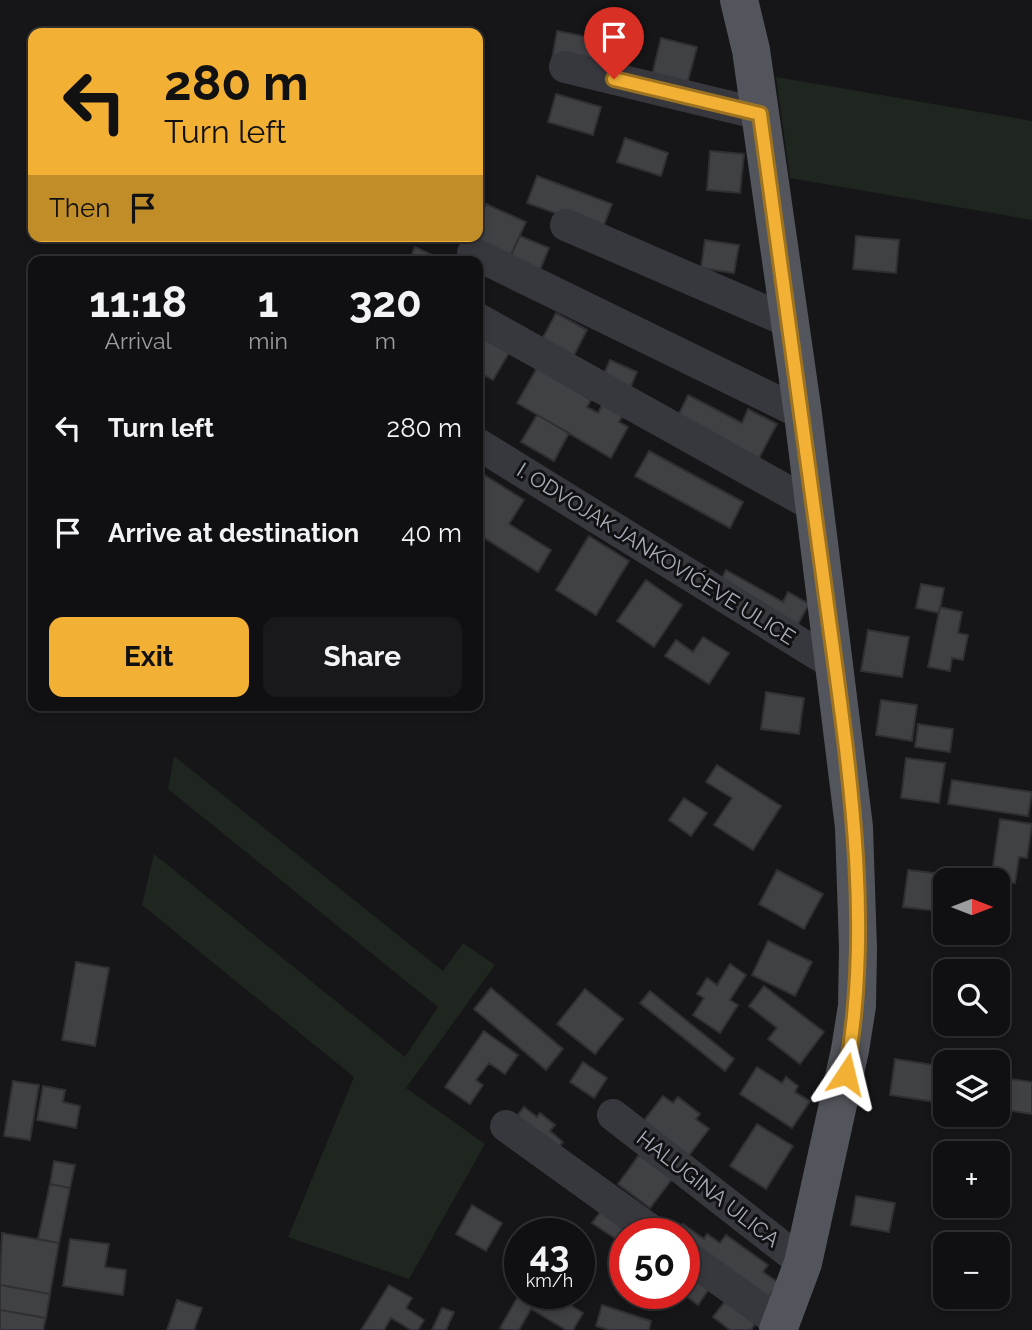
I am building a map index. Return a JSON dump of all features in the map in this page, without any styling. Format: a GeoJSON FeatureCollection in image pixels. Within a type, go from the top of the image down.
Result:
{"type":"FeatureCollection","features":[{"type":"Feature","properties":{"kind":"main road"},"geometry":{"type":"LineString","coordinates":[[739,0],[751,50],[803,414],[854,827],[857,1006],[841,1097],[803,1263],[779,1327]]}},
{"type":"Feature","properties":{"kind":"street"},"geometry":{"type":"LineString","coordinates":[[565,67],[760,114]]}},
{"type":"Feature","properties":{"kind":"street"},"geometry":{"type":"LineString","coordinates":[[566,225],[790,322]]}},
{"type":"Feature","properties":{"kind":"street"},"geometry":{"type":"LineString","coordinates":[[473,253],[479,256]]}},
{"type":"Feature","properties":{"kind":"street"},"geometry":{"type":"LineString","coordinates":[[483,258],[803,414]]}},
{"type":"Feature","properties":{"kind":"street"},"geometry":{"type":"LineString","coordinates":[[483,322],[814,506]]}},
{"type":"Feature","properties":{"kind":"street","name":"I. ODVOJAK JANKOVIĆEVE ULICE"},"geometry":{"type":"LineString","coordinates":[[483,446],[835,665]]}},
{"type":"Feature","properties":{"kind":"street","name":"HALUGINA ULICA"},"geometry":{"type":"LineString","coordinates":[[613,1115],[803,1263]]}},
{"type":"Feature","properties":{"kind":"street"},"geometry":{"type":"LineString","coordinates":[[506,1126],[634,1218]]}},
{"type":"Feature","properties":{"kind":"street"},"geometry":{"type":"LineString","coordinates":[[700,1266],[779,1327]]}},
{"type":"Feature","properties":{"kind":"shaded area"},"geometry":{"type":"Polygon","coordinates":[[[776,77],[1032,121],[1032,220],[790,178],[776,77]]]}},
{"type":"Feature","properties":{"kind":"shaded area"},"geometry":{"type":"Polygon","coordinates":[[[174,756],[443,971],[463,943],[495,965],[406,1088],[485,1144],[409,1279],[288,1237],[354,1077],[142,905],[154,854],[405,1057],[438,1007],[168,789],[174,756]]]}},
{"type":"Feature","properties":{"kind":"building"},"geometry":{"type":"Polygon","coordinates":[[[557,31],[605,40],[600,68],[552,59],[557,31]]]}},
{"type":"Feature","properties":{"kind":"building"},"geometry":{"type":"Polygon","coordinates":[[[661,38],[697,47],[685,92],[650,83],[661,38]]]}},
{"type":"Feature","properties":{"kind":"building"},"geometry":{"type":"Polygon","coordinates":[[[556,94],[601,107],[593,135],[548,122],[556,94]]]}},
{"type":"Feature","properties":{"kind":"building"},"geometry":{"type":"Polygon","coordinates":[[[625,138],[668,153],[661,176],[617,162],[625,138]]]}},
{"type":"Feature","properties":{"kind":"building"},"geometry":{"type":"Polygon","coordinates":[[[710,151],[744,154],[740,193],[707,190],[710,151]]]}},
{"type":"Feature","properties":{"kind":"building"},"geometry":{"type":"Polygon","coordinates":[[[537,176],[612,204],[602,230],[527,203],[537,176]]]}},
{"type":"Feature","properties":{"kind":"building"},"geometry":{"type":"Polygon","coordinates":[[[486,204],[526,222],[510,257],[476,242],[483,242],[483,212],[486,204]]]}},
{"type":"Feature","properties":{"kind":"building"},"geometry":{"type":"Polygon","coordinates":[[[520,236],[549,248],[540,270],[510,257],[520,236]]]}},
{"type":"Feature","properties":{"kind":"building"},"geometry":{"type":"Polygon","coordinates":[[[856,236],[899,240],[896,273],[853,269],[856,236]]]}},
{"type":"Feature","properties":{"kind":"building"},"geometry":{"type":"Polygon","coordinates":[[[705,240],[739,245],[734,273],[701,268],[705,240]]]}},
{"type":"Feature","properties":{"kind":"building"},"geometry":{"type":"Polygon","coordinates":[[[415,247],[434,256],[411,256],[415,247]]]}},
{"type":"Feature","properties":{"kind":"building"},"geometry":{"type":"Polygon","coordinates":[[[556,313],[587,330],[572,359],[540,343],[556,313]]]}},
{"type":"Feature","properties":{"kind":"building"},"geometry":{"type":"Polygon","coordinates":[[[483,329],[513,346],[493,380],[483,375],[483,329]]]}},
{"type":"Feature","properties":{"kind":"building"},"geometry":{"type":"Polygon","coordinates":[[[610,360],[637,372],[629,391],[602,378],[610,360]]]}},
{"type":"Feature","properties":{"kind":"building"},"geometry":{"type":"Polygon","coordinates":[[[537,368],[591,400],[587,407],[598,413],[606,397],[627,409],[619,422],[628,427],[611,458],[517,403],[537,368]]]}},
{"type":"Feature","properties":{"kind":"building"},"geometry":{"type":"Polygon","coordinates":[[[688,395],[742,423],[748,409],[777,424],[758,460],[677,418],[688,395]]]}},
{"type":"Feature","properties":{"kind":"building"},"geometry":{"type":"Polygon","coordinates":[[[537,415],[569,433],[554,461],[521,442],[537,415]]]}},
{"type":"Feature","properties":{"kind":"building"},"geometry":{"type":"Polygon","coordinates":[[[649,451],[743,502],[730,528],[635,476],[649,451]]]}},
{"type":"Feature","properties":{"kind":"building"},"geometry":{"type":"Polygon","coordinates":[[[483,474],[524,500],[509,524],[551,550],[538,572],[483,537],[483,474]]]}},
{"type":"Feature","properties":{"kind":"building"},"geometry":{"type":"Polygon","coordinates":[[[589,536],[629,561],[596,615],[556,590],[589,536]]]}},
{"type":"Feature","properties":{"kind":"building"},"geometry":{"type":"Polygon","coordinates":[[[726,570],[783,602],[788,592],[809,604],[796,628],[718,586],[726,570]]]}},
{"type":"Feature","properties":{"kind":"building"},"geometry":{"type":"Polygon","coordinates":[[[646,580],[682,605],[654,647],[617,621],[646,580]]]}},
{"type":"Feature","properties":{"kind":"building"},"geometry":{"type":"Polygon","coordinates":[[[921,584],[944,588],[939,613],[916,608],[921,584]]]}},
{"type":"Feature","properties":{"kind":"building"},"geometry":{"type":"Polygon","coordinates":[[[940,607],[962,612],[958,633],[968,635],[963,660],[952,658],[950,671],[928,667],[940,607]]]}},
{"type":"Feature","properties":{"kind":"building"},"geometry":{"type":"Polygon","coordinates":[[[868,630],[909,637],[902,677],[861,671],[868,630]]]}},
{"type":"Feature","properties":{"kind":"building"},"geometry":{"type":"Polygon","coordinates":[[[703,637],[729,653],[709,684],[665,656],[676,640],[693,652],[703,637]]]}},
{"type":"Feature","properties":{"kind":"building"},"geometry":{"type":"Polygon","coordinates":[[[766,692],[804,698],[799,734],[761,729],[766,692]]]}},
{"type":"Feature","properties":{"kind":"building"},"geometry":{"type":"Polygon","coordinates":[[[881,700],[917,705],[912,741],[876,735],[881,700]]]}},
{"type":"Feature","properties":{"kind":"building"},"geometry":{"type":"Polygon","coordinates":[[[918,724],[953,729],[950,752],[915,747],[918,724]]]}},
{"type":"Feature","properties":{"kind":"building"},"geometry":{"type":"Polygon","coordinates":[[[906,758],[945,763],[939,803],[901,798],[906,758]]]}},
{"type":"Feature","properties":{"kind":"building"},"geometry":{"type":"Polygon","coordinates":[[[717,765],[781,806],[753,850],[714,825],[732,798],[706,782],[717,765]]]}},
{"type":"Feature","properties":{"kind":"building"},"geometry":{"type":"Polygon","coordinates":[[[952,780],[1032,792],[1028,816],[948,804],[952,780]]]}},
{"type":"Feature","properties":{"kind":"building"},"geometry":{"type":"Polygon","coordinates":[[[684,798],[707,813],[691,836],[669,820],[684,798]]]}},
{"type":"Feature","properties":{"kind":"building"},"geometry":{"type":"Polygon","coordinates":[[[1000,819],[1032,824],[1027,858],[1019,857],[1015,883],[1010,882],[1010,868],[993,868],[1000,819]]]}},
{"type":"Feature","properties":{"kind":"building"},"geometry":{"type":"Polygon","coordinates":[[[777,870],[823,894],[804,929],[759,904],[777,870]]]}},
{"type":"Feature","properties":{"kind":"building"},"geometry":{"type":"Polygon","coordinates":[[[908,870],[933,873],[933,910],[903,907],[908,870]]]}},
{"type":"Feature","properties":{"kind":"building"},"geometry":{"type":"Polygon","coordinates":[[[768,941],[812,962],[795,996],[752,975],[768,941]]]}},
{"type":"Feature","properties":{"kind":"building"},"geometry":{"type":"Polygon","coordinates":[[[76,962],[109,968],[95,1046],[62,1040],[76,962]]]}},
{"type":"Feature","properties":{"kind":"building"},"geometry":{"type":"Polygon","coordinates":[[[730,964],[746,975],[730,1000],[738,1005],[720,1033],[693,1015],[704,998],[697,994],[707,978],[717,985],[730,964]]]}},
{"type":"Feature","properties":{"kind":"building"},"geometry":{"type":"Polygon","coordinates":[[[764,986],[824,1032],[800,1064],[768,1039],[777,1028],[749,1006],[764,986]]]}},
{"type":"Feature","properties":{"kind":"building"},"geometry":{"type":"Polygon","coordinates":[[[491,988],[563,1049],[546,1070],[474,1009],[491,988]]]}},
{"type":"Feature","properties":{"kind":"building"},"geometry":{"type":"Polygon","coordinates":[[[585,989],[623,1019],[595,1054],[557,1024],[585,989]]]}},
{"type":"Feature","properties":{"kind":"building"},"geometry":{"type":"Polygon","coordinates":[[[650,991],[734,1059],[725,1071],[640,1003],[650,991]]]}},
{"type":"Feature","properties":{"kind":"building"},"geometry":{"type":"Polygon","coordinates":[[[484,1031],[518,1055],[505,1074],[489,1063],[476,1080],[483,1085],[470,1104],[445,1087],[484,1031]]]}},
{"type":"Feature","properties":{"kind":"building"},"geometry":{"type":"Polygon","coordinates":[[[895,1059],[933,1065],[933,1102],[890,1095],[895,1059]]]}},
{"type":"Feature","properties":{"kind":"building"},"geometry":{"type":"Polygon","coordinates":[[[583,1062],[607,1078],[594,1098],[570,1082],[583,1062]]]}},
{"type":"Feature","properties":{"kind":"building"},"geometry":{"type":"Polygon","coordinates":[[[757,1067],[782,1083],[786,1077],[798,1086],[795,1092],[810,1101],[792,1128],[740,1094],[757,1067]]]}},
{"type":"Feature","properties":{"kind":"building"},"geometry":{"type":"Polygon","coordinates":[[[1010,1079],[1032,1082],[1032,1114],[1010,1111],[1010,1079]]]}},
{"type":"Feature","properties":{"kind":"building"},"geometry":{"type":"Polygon","coordinates":[[[13,1081],[39,1085],[30,1140],[4,1136],[13,1081]]]}},
{"type":"Feature","properties":{"kind":"building"},"geometry":{"type":"Polygon","coordinates":[[[43,1086],[65,1090],[63,1102],[80,1106],[76,1128],[37,1120],[43,1086]]]}},
{"type":"Feature","properties":{"kind":"building"},"geometry":{"type":"Polygon","coordinates":[[[663,1096],[673,1103],[678,1097],[700,1114],[696,1119],[709,1129],[687,1158],[642,1123],[663,1096]]]}},
{"type":"Feature","properties":{"kind":"building"},"geometry":{"type":"Polygon","coordinates":[[[524,1107],[537,1117],[540,1113],[555,1125],[550,1131],[563,1142],[553,1154],[513,1121],[524,1107]]]}},
{"type":"Feature","properties":{"kind":"building"},"geometry":{"type":"Polygon","coordinates":[[[757,1124],[793,1146],[766,1189],[730,1166],[757,1124]]]}},
{"type":"Feature","properties":{"kind":"building"},"geometry":{"type":"Polygon","coordinates":[[[639,1155],[672,1179],[650,1208],[618,1184],[639,1155]]]}},
{"type":"Feature","properties":{"kind":"building"},"geometry":{"type":"Polygon","coordinates":[[[54,1161],[75,1165],[70,1188],[50,1184],[54,1161]]]}},
{"type":"Feature","properties":{"kind":"building"},"geometry":{"type":"Polygon","coordinates":[[[50,1184],[70,1188],[59,1243],[38,1239],[50,1184]]]}},
{"type":"Feature","properties":{"kind":"building"},"geometry":{"type":"Polygon","coordinates":[[[856,1196],[895,1203],[889,1232],[851,1225],[856,1196]]]}},
{"type":"Feature","properties":{"kind":"building"},"geometry":{"type":"Polygon","coordinates":[[[472,1205],[502,1223],[486,1251],[456,1234],[472,1205]]]}},
{"type":"Feature","properties":{"kind":"building"},"geometry":{"type":"Polygon","coordinates":[[[605,1206],[622,1218],[609,1218],[609,1234],[595,1225],[595,1219],[605,1206]]]}},
{"type":"Feature","properties":{"kind":"building"},"geometry":{"type":"Polygon","coordinates":[[[2,1233],[59,1243],[50,1294],[0,1285],[2,1233]]]}},
{"type":"Feature","properties":{"kind":"building"},"geometry":{"type":"Polygon","coordinates":[[[707,1234],[720,1243],[726,1235],[768,1265],[763,1272],[779,1283],[764,1304],[700,1258],[700,1236],[704,1239],[707,1234]]]}},
{"type":"Feature","properties":{"kind":"building"},"geometry":{"type":"Polygon","coordinates":[[[70,1239],[109,1244],[105,1267],[126,1270],[123,1295],[63,1286],[70,1239]]]}},
{"type":"Feature","properties":{"kind":"building"},"geometry":{"type":"Polygon","coordinates":[[[700,1274],[713,1283],[700,1302],[700,1274]]]}},
{"type":"Feature","properties":{"kind":"building"},"geometry":{"type":"Polygon","coordinates":[[[0,1285],[50,1294],[46,1318],[0,1310],[0,1285]]]}},
{"type":"Feature","properties":{"kind":"building"},"geometry":{"type":"Polygon","coordinates":[[[389,1285],[412,1298],[406,1308],[424,1320],[418,1330],[411,1330],[391,1318],[384,1330],[361,1330],[389,1285]]]}},
{"type":"Feature","properties":{"kind":"building"},"geometry":{"type":"Polygon","coordinates":[[[729,1296],[759,1318],[751,1330],[730,1330],[713,1317],[729,1296]]]}},
{"type":"Feature","properties":{"kind":"building"},"geometry":{"type":"Polygon","coordinates":[[[177,1300],[202,1308],[194,1330],[167,1330],[177,1300]]]}},
{"type":"Feature","properties":{"kind":"building"},"geometry":{"type":"Polygon","coordinates":[[[602,1305],[651,1321],[649,1330],[609,1330],[596,1326],[602,1305]]]}},
{"type":"Feature","properties":{"kind":"building"},"geometry":{"type":"Polygon","coordinates":[[[442,1308],[454,1312],[446,1330],[432,1330],[442,1308]]]}},
{"type":"Feature","properties":{"kind":"building"},"geometry":{"type":"Polygon","coordinates":[[[511,1309],[531,1309],[519,1330],[500,1328],[511,1309]]]}},
{"type":"Feature","properties":{"kind":"building"},"geometry":{"type":"Polygon","coordinates":[[[531,1309],[577,1309],[583,1313],[573,1330],[566,1330],[531,1309]]]}},
{"type":"Feature","properties":{"kind":"building"},"geometry":{"type":"Polygon","coordinates":[[[0,1310],[46,1318],[43,1330],[0,1330],[0,1310]]]}},
{"type":"Feature","properties":{"kind":"route"},"geometry":{"type":"LineString","coordinates":[[614,79],[760,114],[803,414],[854,827],[858,922],[857,1006],[846,1074]]}}]}
